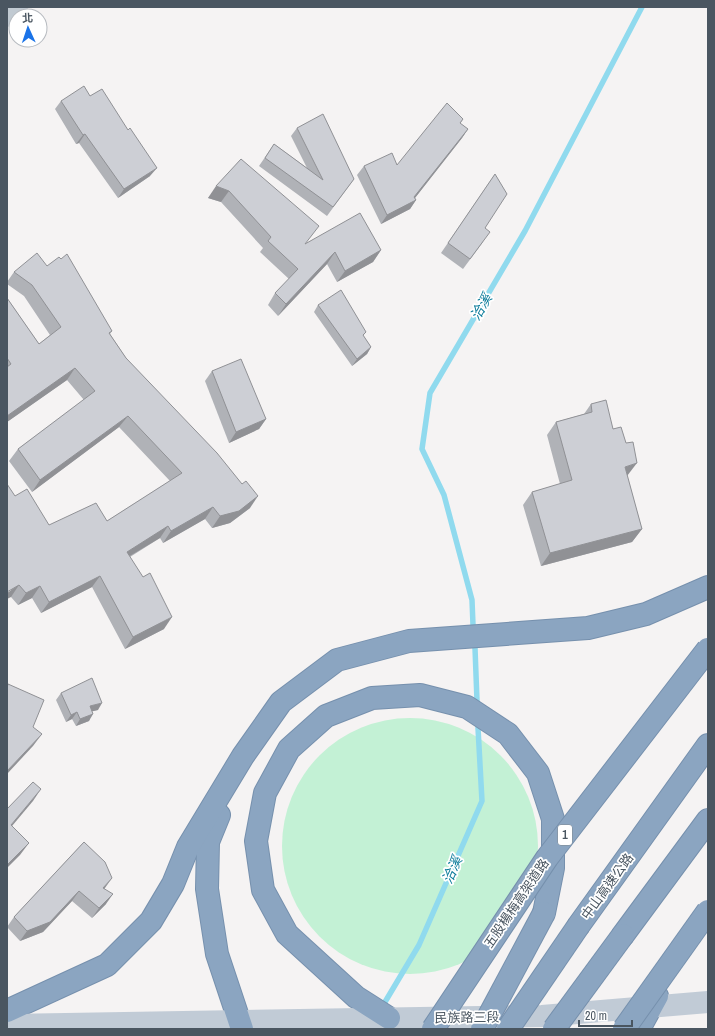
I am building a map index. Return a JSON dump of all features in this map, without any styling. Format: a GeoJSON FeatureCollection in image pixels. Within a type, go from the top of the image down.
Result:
{"type":"FeatureCollection","features":[{"type":"Feature","properties":{"kind":"highway"},"geometry":{"type":"LineString","coordinates":[[7,1011],[107,965],[151,921],[173,884],[188,848],[243,756],[281,702],[337,660],[409,641],[588,628],[646,614],[708,587]]}},
{"type":"Feature","properties":{"kind":"highway","name":"五股楊梅高架道路"},"geometry":{"type":"LineString","coordinates":[[433,1029],[547,858],[708,649]]}},
{"type":"Feature","properties":{"kind":"highway"},"geometry":{"type":"LineString","coordinates":[[389,1018],[356,997],[287,934],[263,890],[256,841],[264,792],[289,749],[326,716],[372,698],[420,695],[467,707],[508,734],[538,773],[553,819],[553,868],[544,913],[482,1029]]}},
{"type":"Feature","properties":{"kind":"highway","name":"中山高速公路"},"geometry":{"type":"LineString","coordinates":[[508,1029],[708,745]]}},
{"type":"Feature","properties":{"kind":"highway"},"geometry":{"type":"LineString","coordinates":[[240,1025],[217,954],[207,889],[208,842],[243,756]]}},
{"type":"Feature","properties":{"kind":"highway"},"geometry":{"type":"LineString","coordinates":[[548,1023],[623,935],[708,820]]}},
{"type":"Feature","properties":{"kind":"highway"},"geometry":{"type":"LineString","coordinates":[[624,1029],[708,912]]}},
{"type":"Feature","properties":{"kind":"highway"},"geometry":{"type":"LineString","coordinates":[[639,1029],[649,1008],[708,921]]}},
{"type":"Feature","properties":{"kind":"main road","name":"民族路三段"},"geometry":{"type":"LineString","coordinates":[[7,1025],[240,1025],[389,1018],[548,1023],[649,1008],[708,1002]]}},
{"type":"Feature","properties":{"kind":"street"},"geometry":{"type":"LineString","coordinates":[[7,16],[17,7]]}},
{"type":"Feature","properties":{"kind":"green space"},"geometry":{"type":"Polygon","coordinates":[[[410,718],[435,720],[459,728],[481,740],[501,755],[516,775],[528,797],[536,821],[538,846],[536,871],[528,895],[516,917],[501,937],[481,952],[459,964],[435,972],[410,974],[385,972],[361,964],[339,952],[319,937],[304,917],[292,895],[284,871],[282,846],[284,821],[292,797],[304,775],[319,755],[339,740],[361,728],[385,720],[410,718]]]}},
{"type":"Feature","properties":{"kind":"building"},"geometry":{"type":"Polygon","coordinates":[[[84,86],[90,96],[102,89],[128,130],[130,128],[157,168],[124,189],[85,134],[83,135],[61,101],[84,86]]]}},
{"type":"Feature","properties":{"kind":"building"},"geometry":{"type":"Polygon","coordinates":[[[447,103],[463,119],[460,123],[468,129],[414,197],[416,200],[387,215],[364,166],[392,153],[397,165],[447,103]]]}},
{"type":"Feature","properties":{"kind":"building"},"geometry":{"type":"Polygon","coordinates":[[[323,114],[354,179],[333,207],[265,158],[274,144],[323,180],[297,128],[323,114]]]}},
{"type":"Feature","properties":{"kind":"building"},"geometry":{"type":"Polygon","coordinates":[[[241,159],[319,226],[305,244],[360,213],[381,250],[345,271],[335,252],[286,304],[275,293],[298,269],[268,241],[271,237],[229,191],[216,186],[241,159]]]}},
{"type":"Feature","properties":{"kind":"building"},"geometry":{"type":"Polygon","coordinates":[[[495,174],[507,194],[485,228],[490,232],[470,259],[448,243],[495,174]]]}},
{"type":"Feature","properties":{"kind":"building"},"geometry":{"type":"Polygon","coordinates":[[[37,253],[47,266],[59,257],[61,259],[67,254],[112,331],[109,333],[126,358],[217,453],[242,484],[246,481],[258,496],[239,511],[220,516],[213,507],[171,531],[168,526],[127,552],[143,577],[150,573],[172,617],[133,637],[100,576],[49,602],[40,586],[26,593],[19,585],[7,592],[7,484],[15,496],[27,489],[49,525],[96,503],[107,521],[182,473],[128,416],[40,480],[18,449],[95,391],[75,368],[7,416],[7,367],[11,364],[7,358],[7,298],[39,344],[61,327],[32,285],[14,272],[37,253]]]}},
{"type":"Feature","properties":{"kind":"building"},"geometry":{"type":"Polygon","coordinates":[[[341,290],[366,332],[363,335],[371,347],[357,359],[318,305],[341,290]]]}},
{"type":"Feature","properties":{"kind":"building"},"geometry":{"type":"Polygon","coordinates":[[[241,359],[266,419],[236,432],[212,371],[241,359]]]}},
{"type":"Feature","properties":{"kind":"building"},"geometry":{"type":"Polygon","coordinates":[[[606,400],[613,429],[621,427],[626,443],[633,442],[637,463],[625,467],[642,529],[550,553],[532,492],[572,480],[556,422],[592,412],[591,404],[606,400]]]}},
{"type":"Feature","properties":{"kind":"building"},"geometry":{"type":"Polygon","coordinates":[[[92,678],[102,703],[90,706],[93,714],[80,719],[77,712],[71,715],[61,693],[92,678]]]}},
{"type":"Feature","properties":{"kind":"building"},"geometry":{"type":"Polygon","coordinates":[[[8,684],[44,700],[33,727],[42,734],[7,771],[7,688],[8,684]]]}},
{"type":"Feature","properties":{"kind":"building"},"geometry":{"type":"Polygon","coordinates":[[[33,782],[41,789],[11,825],[29,843],[7,865],[7,809],[33,782]]]}},
{"type":"Feature","properties":{"kind":"building"},"geometry":{"type":"Polygon","coordinates":[[[84,842],[105,862],[112,878],[103,888],[113,894],[99,908],[79,891],[50,922],[27,931],[14,917],[84,842]]]}},
{"type":"Feature","properties":{"kind":"waterway","name":"洽溪"},"geometry":{"type":"LineString","coordinates":[[473,625],[472,600],[444,495],[422,449],[430,393],[525,231],[642,7]]}},
{"type":"Feature","properties":{"kind":"waterway","name":"洽溪"},"geometry":{"type":"LineString","coordinates":[[475,648],[477,701]]}},
{"type":"Feature","properties":{"kind":"waterway","name":"洽溪"},"geometry":{"type":"LineString","coordinates":[[385,1002],[419,945],[482,801],[478,728]]}}]}
